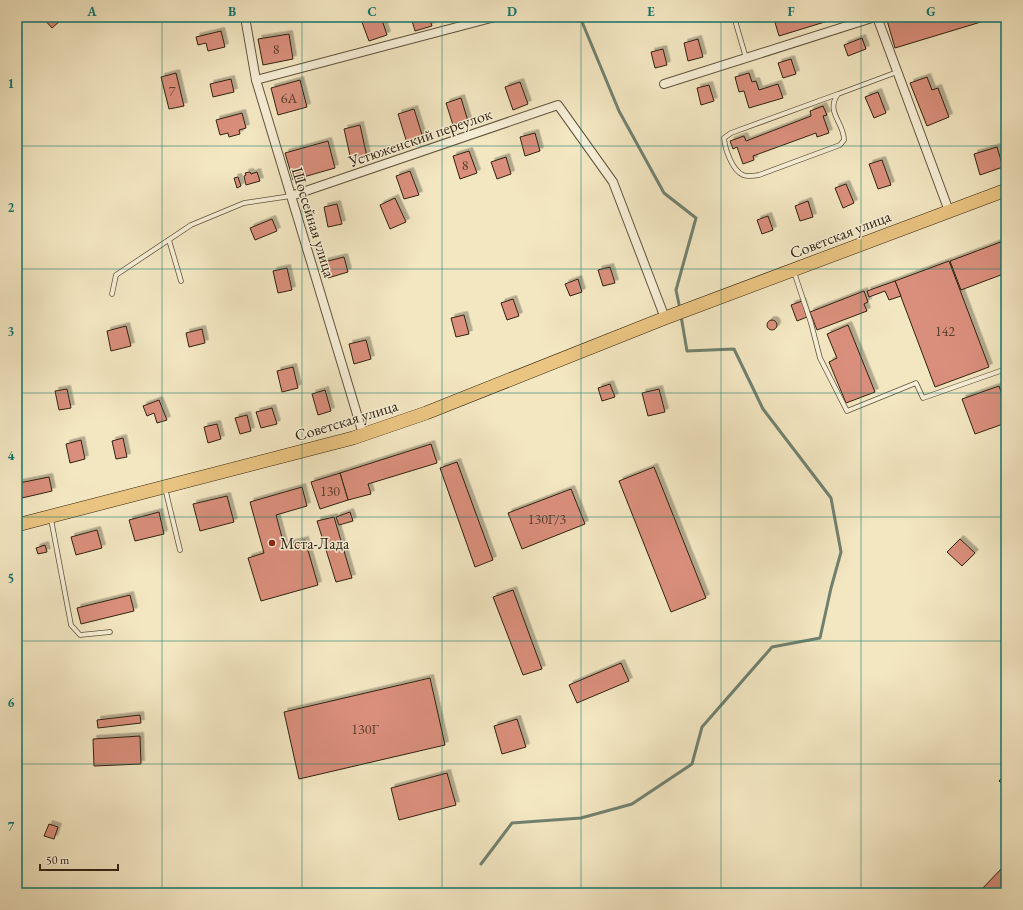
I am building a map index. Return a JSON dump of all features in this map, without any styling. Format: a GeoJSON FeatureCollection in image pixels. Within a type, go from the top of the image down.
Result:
{"type":"FeatureCollection","features":[{"type":"Feature","properties":{"kind":"main road","name":"Советская улица"},"geometry":{"type":"LineString","coordinates":[[17,525],[164,488],[363,434],[426,413],[687,310],[1006,190]]}},
{"type":"Feature","properties":{"kind":"street","name":"Шоссейная улица"},"geometry":{"type":"LineString","coordinates":[[245,17],[256,80],[363,434]]}},
{"type":"Feature","properties":{"kind":"street"},"geometry":{"type":"LineString","coordinates":[[256,80],[494,17]]}},
{"type":"Feature","properties":{"kind":"street"},"geometry":{"type":"LineString","coordinates":[[664,84],[876,17],[949,211]]}},
{"type":"Feature","properties":{"kind":"street","name":"Устюженский переулок"},"geometry":{"type":"LineString","coordinates":[[291,196],[558,104],[613,182],[670,317]]}},
{"type":"Feature","properties":{"kind":"lane"},"geometry":{"type":"LineString","coordinates":[[734,17],[746,58]]}},
{"type":"Feature","properties":{"kind":"lane"},"geometry":{"type":"LineString","coordinates":[[838,94],[834,100],[833,109],[844,135],[844,140],[840,145],[759,175],[742,175],[734,167],[724,146],[724,138],[731,133],[897,72]]}},
{"type":"Feature","properties":{"kind":"lane"},"geometry":{"type":"LineString","coordinates":[[112,294],[116,275],[191,225],[244,203],[291,196]]}},
{"type":"Feature","properties":{"kind":"lane"},"geometry":{"type":"LineString","coordinates":[[168,240],[180,281]]}},
{"type":"Feature","properties":{"kind":"lane"},"geometry":{"type":"LineString","coordinates":[[794,270],[811,323],[820,358],[847,411],[916,383],[923,398],[1006,369]]}},
{"type":"Feature","properties":{"kind":"lane"},"geometry":{"type":"LineString","coordinates":[[164,488],[180,550]]}},
{"type":"Feature","properties":{"kind":"lane"},"geometry":{"type":"LineString","coordinates":[[50,516],[71,625],[80,635],[110,632]]}},
{"type":"Feature","properties":{"kind":"building"},"geometry":{"type":"Polygon","coordinates":[[[42,17],[58,17],[61,20],[52,28],[42,17]]]}},
{"type":"Feature","properties":{"kind":"building"},"geometry":{"type":"Polygon","coordinates":[[[360,17],[381,17],[387,35],[369,41],[360,17]]]}},
{"type":"Feature","properties":{"kind":"building"},"geometry":{"type":"Polygon","coordinates":[[[411,17],[429,17],[432,26],[415,31],[411,17]]]}},
{"type":"Feature","properties":{"kind":"building"},"geometry":{"type":"Polygon","coordinates":[[[781,17],[841,17],[779,36],[774,19],[781,17]]]}},
{"type":"Feature","properties":{"kind":"building"},"geometry":{"type":"Polygon","coordinates":[[[886,17],[918,17],[919,20],[928,17],[994,18],[895,48],[886,17]]]}},
{"type":"Feature","properties":{"kind":"building"},"geometry":{"type":"Polygon","coordinates":[[[221,31],[225,47],[208,51],[206,43],[198,45],[196,37],[221,31]]]}},
{"type":"Feature","properties":{"kind":"building"},"geometry":{"type":"Polygon","coordinates":[[[289,34],[293,59],[263,65],[258,39],[289,34]]]}},
{"type":"Feature","properties":{"kind":"building"},"geometry":{"type":"Polygon","coordinates":[[[862,38],[866,49],[848,56],[844,45],[862,38]]]}},
{"type":"Feature","properties":{"kind":"building"},"geometry":{"type":"Polygon","coordinates":[[[698,39],[703,57],[688,61],[684,43],[698,39]]]}},
{"type":"Feature","properties":{"kind":"building"},"geometry":{"type":"Polygon","coordinates":[[[663,49],[667,65],[655,68],[651,52],[663,49]]]}},
{"type":"Feature","properties":{"kind":"building"},"geometry":{"type":"Polygon","coordinates":[[[791,59],[796,74],[783,78],[778,63],[791,59]]]}},
{"type":"Feature","properties":{"kind":"building"},"geometry":{"type":"Polygon","coordinates":[[[176,73],[184,106],[169,109],[161,77],[176,73]]]}},
{"type":"Feature","properties":{"kind":"building"},"geometry":{"type":"Polygon","coordinates":[[[749,73],[752,82],[756,81],[759,90],[778,84],[783,98],[749,108],[744,91],[739,92],[735,77],[749,73]]]}},
{"type":"Feature","properties":{"kind":"building"},"geometry":{"type":"Polygon","coordinates":[[[927,77],[932,90],[938,88],[949,117],[927,126],[910,83],[927,77]]]}},
{"type":"Feature","properties":{"kind":"building"},"geometry":{"type":"Polygon","coordinates":[[[231,79],[234,92],[213,97],[210,84],[231,79]]]}},
{"type":"Feature","properties":{"kind":"building"},"geometry":{"type":"Polygon","coordinates":[[[300,80],[307,107],[278,115],[271,88],[300,80]]]}},
{"type":"Feature","properties":{"kind":"building"},"geometry":{"type":"Polygon","coordinates":[[[520,82],[528,104],[513,110],[505,87],[520,82]]]}},
{"type":"Feature","properties":{"kind":"building"},"geometry":{"type":"Polygon","coordinates":[[[709,85],[714,101],[701,105],[697,88],[709,85]]]}},
{"type":"Feature","properties":{"kind":"building"},"geometry":{"type":"Polygon","coordinates":[[[878,92],[886,113],[874,118],[865,97],[878,92]]]}},
{"type":"Feature","properties":{"kind":"building"},"geometry":{"type":"Polygon","coordinates":[[[461,98],[468,121],[453,125],[446,103],[461,98]]]}},
{"type":"Feature","properties":{"kind":"building"},"geometry":{"type":"Polygon","coordinates":[[[823,106],[827,115],[823,116],[829,133],[817,137],[816,133],[753,156],[754,160],[743,164],[737,147],[733,149],[730,141],[744,136],[746,141],[811,116],[810,111],[823,106]]]}},
{"type":"Feature","properties":{"kind":"building"},"geometry":{"type":"Polygon","coordinates":[[[414,109],[423,138],[407,143],[398,114],[414,109]]]}},
{"type":"Feature","properties":{"kind":"building"},"geometry":{"type":"Polygon","coordinates":[[[242,113],[246,128],[239,130],[240,134],[229,137],[228,133],[220,135],[216,120],[242,113]]]}},
{"type":"Feature","properties":{"kind":"building"},"geometry":{"type":"Polygon","coordinates":[[[360,125],[367,157],[351,160],[344,129],[360,125]]]}},
{"type":"Feature","properties":{"kind":"building"},"geometry":{"type":"Polygon","coordinates":[[[535,133],[540,151],[525,156],[520,137],[535,133]]]}},
{"type":"Feature","properties":{"kind":"building"},"geometry":{"type":"Polygon","coordinates":[[[328,141],[335,168],[293,180],[285,153],[328,141]]]}},
{"type":"Feature","properties":{"kind":"building"},"geometry":{"type":"Polygon","coordinates":[[[997,147],[1003,167],[980,175],[974,154],[997,147]]]}},
{"type":"Feature","properties":{"kind":"building"},"geometry":{"type":"Polygon","coordinates":[[[469,151],[477,173],[460,179],[453,156],[469,151]]]}},
{"type":"Feature","properties":{"kind":"building"},"geometry":{"type":"Polygon","coordinates":[[[506,157],[511,174],[497,179],[491,162],[506,157]]]}},
{"type":"Feature","properties":{"kind":"building"},"geometry":{"type":"Polygon","coordinates":[[[882,160],[891,185],[878,189],[869,164],[882,160]]]}},
{"type":"Feature","properties":{"kind":"building"},"geometry":{"type":"Polygon","coordinates":[[[410,171],[419,195],[404,199],[396,176],[410,171]]]}},
{"type":"Feature","properties":{"kind":"building"},"geometry":{"type":"Polygon","coordinates":[[[250,172],[251,174],[257,172],[260,181],[246,185],[244,176],[246,175],[245,173],[250,172]]]}},
{"type":"Feature","properties":{"kind":"building"},"geometry":{"type":"Polygon","coordinates":[[[238,177],[241,186],[237,188],[234,178],[238,177]]]}},
{"type":"Feature","properties":{"kind":"building"},"geometry":{"type":"Polygon","coordinates":[[[846,184],[854,203],[843,208],[835,188],[846,184]]]}},
{"type":"Feature","properties":{"kind":"building"},"geometry":{"type":"Polygon","coordinates":[[[395,198],[406,222],[390,229],[380,205],[395,198]]]}},
{"type":"Feature","properties":{"kind":"building"},"geometry":{"type":"Polygon","coordinates":[[[808,201],[813,217],[800,221],[795,206],[808,201]]]}},
{"type":"Feature","properties":{"kind":"building"},"geometry":{"type":"Polygon","coordinates":[[[337,204],[342,224],[328,227],[324,207],[337,204]]]}},
{"type":"Feature","properties":{"kind":"building"},"geometry":{"type":"Polygon","coordinates":[[[768,216],[773,230],[762,234],[757,220],[768,216]]]}},
{"type":"Feature","properties":{"kind":"building"},"geometry":{"type":"Polygon","coordinates":[[[272,219],[277,231],[255,240],[250,228],[272,219]]]}},
{"type":"Feature","properties":{"kind":"building"},"geometry":{"type":"Polygon","coordinates":[[[1006,240],[1006,273],[961,290],[950,261],[1006,240]]]}},
{"type":"Feature","properties":{"kind":"building"},"geometry":{"type":"Polygon","coordinates":[[[344,257],[348,272],[328,278],[324,262],[344,257]]]}},
{"type":"Feature","properties":{"kind":"building"},"geometry":{"type":"Polygon","coordinates":[[[949,261],[989,367],[935,387],[895,281],[949,261]]]}},
{"type":"Feature","properties":{"kind":"building"},"geometry":{"type":"Polygon","coordinates":[[[610,267],[615,283],[603,286],[598,270],[610,267]]]}},
{"type":"Feature","properties":{"kind":"building"},"geometry":{"type":"Polygon","coordinates":[[[287,268],[292,290],[278,293],[273,271],[287,268]]]}},
{"type":"Feature","properties":{"kind":"building"},"geometry":{"type":"Polygon","coordinates":[[[578,279],[582,292],[570,296],[565,284],[578,279]]]}},
{"type":"Feature","properties":{"kind":"building"},"geometry":{"type":"Polygon","coordinates":[[[895,281],[901,296],[889,300],[885,291],[869,297],[867,291],[895,281]]]}},
{"type":"Feature","properties":{"kind":"building"},"geometry":{"type":"Polygon","coordinates":[[[864,291],[868,302],[864,304],[867,311],[817,330],[810,312],[864,291]]]}},
{"type":"Feature","properties":{"kind":"building"},"geometry":{"type":"Polygon","coordinates":[[[513,299],[519,316],[507,320],[501,303],[513,299]]]}},
{"type":"Feature","properties":{"kind":"building"},"geometry":{"type":"Polygon","coordinates":[[[802,301],[807,317],[797,321],[791,305],[802,301]]]}},
{"type":"Feature","properties":{"kind":"building"},"geometry":{"type":"Polygon","coordinates":[[[464,315],[469,334],[456,337],[451,318],[464,315]]]}},
{"type":"Feature","properties":{"kind":"building"},"geometry":{"type":"Polygon","coordinates":[[[772,320],[777,325],[772,330],[767,325],[772,320]]]}},
{"type":"Feature","properties":{"kind":"building"},"geometry":{"type":"Polygon","coordinates":[[[848,325],[875,392],[846,403],[829,362],[837,358],[827,334],[848,325]]]}},
{"type":"Feature","properties":{"kind":"building"},"geometry":{"type":"Polygon","coordinates":[[[126,326],[131,346],[111,351],[107,331],[126,326]]]}},
{"type":"Feature","properties":{"kind":"building"},"geometry":{"type":"Polygon","coordinates":[[[202,329],[205,343],[189,347],[186,333],[202,329]]]}},
{"type":"Feature","properties":{"kind":"building"},"geometry":{"type":"Polygon","coordinates":[[[366,340],[371,359],[354,364],[349,344],[366,340]]]}},
{"type":"Feature","properties":{"kind":"building"},"geometry":{"type":"Polygon","coordinates":[[[293,367],[298,388],[282,392],[277,371],[293,367]]]}},
{"type":"Feature","properties":{"kind":"building"},"geometry":{"type":"Polygon","coordinates":[[[610,384],[615,397],[602,401],[598,388],[610,384]]]}},
{"type":"Feature","properties":{"kind":"building"},"geometry":{"type":"Polygon","coordinates":[[[999,386],[1006,405],[1006,423],[975,434],[962,399],[999,386]]]}},
{"type":"Feature","properties":{"kind":"building"},"geometry":{"type":"Polygon","coordinates":[[[67,389],[71,408],[59,410],[55,391],[67,389]]]}},
{"type":"Feature","properties":{"kind":"building"},"geometry":{"type":"Polygon","coordinates":[[[659,389],[665,412],[648,416],[642,393],[659,389]]]}},
{"type":"Feature","properties":{"kind":"building"},"geometry":{"type":"Polygon","coordinates":[[[325,390],[331,411],[318,415],[312,394],[325,390]]]}},
{"type":"Feature","properties":{"kind":"building"},"geometry":{"type":"Polygon","coordinates":[[[159,400],[167,420],[157,423],[154,413],[147,416],[143,406],[159,400]]]}},
{"type":"Feature","properties":{"kind":"building"},"geometry":{"type":"Polygon","coordinates":[[[272,408],[277,424],[261,428],[256,412],[272,408]]]}},
{"type":"Feature","properties":{"kind":"building"},"geometry":{"type":"Polygon","coordinates":[[[247,415],[251,431],[240,434],[235,418],[247,415]]]}},
{"type":"Feature","properties":{"kind":"building"},"geometry":{"type":"Polygon","coordinates":[[[217,424],[221,439],[208,443],[204,427],[217,424]]]}},
{"type":"Feature","properties":{"kind":"building"},"geometry":{"type":"Polygon","coordinates":[[[123,438],[127,457],[116,459],[112,441],[123,438]]]}},
{"type":"Feature","properties":{"kind":"building"},"geometry":{"type":"Polygon","coordinates":[[[81,440],[85,459],[70,463],[66,444],[81,440]]]}},
{"type":"Feature","properties":{"kind":"building"},"geometry":{"type":"Polygon","coordinates":[[[431,444],[437,463],[368,484],[371,494],[348,500],[340,473],[431,444]]]}},
{"type":"Feature","properties":{"kind":"building"},"geometry":{"type":"Polygon","coordinates":[[[457,462],[493,560],[475,567],[440,468],[457,462]]]}},
{"type":"Feature","properties":{"kind":"building"},"geometry":{"type":"Polygon","coordinates":[[[654,467],[706,598],[671,612],[619,481],[654,467]]]}},
{"type":"Feature","properties":{"kind":"building"},"geometry":{"type":"Polygon","coordinates":[[[340,473],[348,500],[320,509],[311,482],[340,473]]]}},
{"type":"Feature","properties":{"kind":"building"},"geometry":{"type":"Polygon","coordinates":[[[49,477],[52,491],[22,498],[19,483],[49,477]]]}},
{"type":"Feature","properties":{"kind":"building","name":"Мста-Лада"},"geometry":{"type":"Polygon","coordinates":[[[302,487],[307,506],[276,515],[284,545],[305,540],[318,585],[261,601],[248,558],[264,553],[250,502],[302,487]]]}},
{"type":"Feature","properties":{"kind":"building"},"geometry":{"type":"Polygon","coordinates":[[[571,489],[585,524],[522,549],[508,513],[571,489]]]}},
{"type":"Feature","properties":{"kind":"building"},"geometry":{"type":"Polygon","coordinates":[[[227,496],[234,522],[200,531],[193,504],[227,496]]]}},
{"type":"Feature","properties":{"kind":"building"},"geometry":{"type":"Polygon","coordinates":[[[159,512],[164,534],[135,541],[129,520],[159,512]]]}},
{"type":"Feature","properties":{"kind":"building"},"geometry":{"type":"Polygon","coordinates":[[[350,512],[353,521],[339,525],[336,517],[350,512]]]}},
{"type":"Feature","properties":{"kind":"building"},"geometry":{"type":"Polygon","coordinates":[[[334,517],[352,578],[336,582],[317,521],[334,517]]]}},
{"type":"Feature","properties":{"kind":"building"},"geometry":{"type":"Polygon","coordinates":[[[97,530],[102,548],[76,555],[71,537],[97,530]]]}},
{"type":"Feature","properties":{"kind":"building"},"geometry":{"type":"Polygon","coordinates":[[[960,539],[975,553],[962,566],[947,552],[960,539]]]}},
{"type":"Feature","properties":{"kind":"building"},"geometry":{"type":"Polygon","coordinates":[[[45,545],[47,552],[38,554],[36,548],[45,545]]]}},
{"type":"Feature","properties":{"kind":"building"},"geometry":{"type":"Polygon","coordinates":[[[513,590],[542,669],[523,675],[493,597],[513,590]]]}},
{"type":"Feature","properties":{"kind":"building"},"geometry":{"type":"Polygon","coordinates":[[[130,595],[134,611],[81,624],[77,608],[130,595]]]}},
{"type":"Feature","properties":{"kind":"building"},"geometry":{"type":"Polygon","coordinates":[[[621,663],[629,681],[577,703],[569,685],[621,663]]]}},
{"type":"Feature","properties":{"kind":"building"},"geometry":{"type":"Polygon","coordinates":[[[430,678],[445,745],[299,779],[284,712],[430,678]]]}},
{"type":"Feature","properties":{"kind":"building"},"geometry":{"type":"Polygon","coordinates":[[[140,715],[141,723],[98,728],[97,720],[140,715]]]}},
{"type":"Feature","properties":{"kind":"building"},"geometry":{"type":"Polygon","coordinates":[[[517,719],[526,747],[502,754],[494,726],[517,719]]]}},
{"type":"Feature","properties":{"kind":"building"},"geometry":{"type":"Polygon","coordinates":[[[140,736],[141,764],[94,766],[93,739],[140,736]]]}},
{"type":"Feature","properties":{"kind":"building"},"geometry":{"type":"Polygon","coordinates":[[[447,773],[456,805],[399,820],[391,788],[447,773]]]}},
{"type":"Feature","properties":{"kind":"building"},"geometry":{"type":"Polygon","coordinates":[[[1006,773],[1006,788],[999,781],[1006,773]]]}},
{"type":"Feature","properties":{"kind":"building"},"geometry":{"type":"Polygon","coordinates":[[[49,824],[58,827],[54,839],[44,836],[49,824]]]}},
{"type":"Feature","properties":{"kind":"building"},"geometry":{"type":"Polygon","coordinates":[[[1006,864],[1006,893],[978,893],[1006,864]]]}},
{"type":"Feature","properties":{"kind":"waterway"},"geometry":{"type":"LineString","coordinates":[[580,17],[619,111],[664,193],[696,218],[676,290],[680,309]]}},
{"type":"Feature","properties":{"kind":"waterway"},"geometry":{"type":"LineString","coordinates":[[481,864],[512,823],[581,818],[632,804],[692,764],[702,727],[772,647],[820,638],[841,552],[831,498],[763,409],[734,349],[687,351],[681,316]]}},
{"type":"Feature","properties":{"kind":"place","name":"Мста-Лада"},"geometry":{"type":"Point","coordinates":[272,543]}}]}
